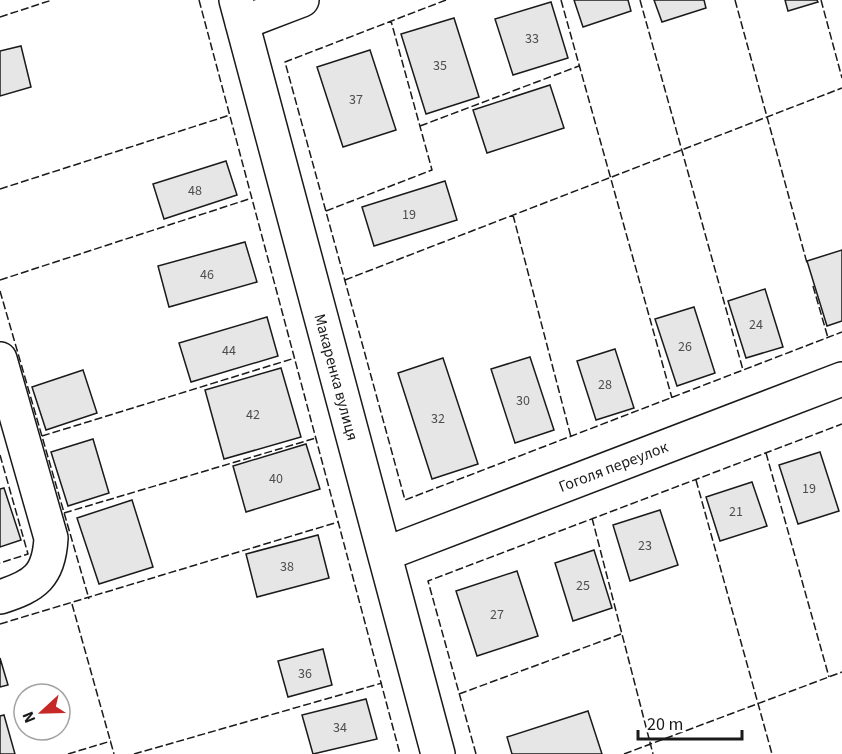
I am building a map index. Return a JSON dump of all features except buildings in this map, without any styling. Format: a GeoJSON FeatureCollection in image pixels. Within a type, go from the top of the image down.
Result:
{"type":"FeatureCollection","features":[{"type":"Feature","properties":{"kind":"street"},"geometry":{"type":"LineString","coordinates":[[239,11],[302,0]]}},
{"type":"Feature","properties":{"kind":"street","name":"Макаренка вулиця"},"geometry":{"type":"LineString","coordinates":[[239,11],[438,754]]}},
{"type":"Feature","properties":{"kind":"street"},"geometry":{"type":"LineString","coordinates":[[0,359],[51,538],[50,555],[45,570],[32,584],[0,597]]}},
{"type":"Feature","properties":{"kind":"street","name":"Гоголя переулок"},"geometry":{"type":"LineString","coordinates":[[385,554],[842,379]]}},
{"type":"Feature","properties":{"kind":"fence"},"geometry":{"type":"LineString","coordinates":[[0,17],[52,0]]}},
{"type":"Feature","properties":{"kind":"fence"},"geometry":{"type":"LineString","coordinates":[[199,0],[400,754]]}},
{"type":"Feature","properties":{"kind":"fence"},"geometry":{"type":"LineString","coordinates":[[446,0],[285,62],[405,500],[842,332]]}},
{"type":"Feature","properties":{"kind":"fence"},"geometry":{"type":"LineString","coordinates":[[561,0],[672,398]]}},
{"type":"Feature","properties":{"kind":"fence"},"geometry":{"type":"LineString","coordinates":[[640,0],[743,370]]}},
{"type":"Feature","properties":{"kind":"fence"},"geometry":{"type":"LineString","coordinates":[[735,0],[807,263]]}},
{"type":"Feature","properties":{"kind":"fence"},"geometry":{"type":"LineString","coordinates":[[821,0],[842,78]]}},
{"type":"Feature","properties":{"kind":"fence"},"geometry":{"type":"LineString","coordinates":[[326,211],[432,170],[391,21]]}},
{"type":"Feature","properties":{"kind":"fence"},"geometry":{"type":"LineString","coordinates":[[420,126],[579,66]]}},
{"type":"Feature","properties":{"kind":"fence"},"geometry":{"type":"LineString","coordinates":[[345,280],[842,88]]}},
{"type":"Feature","properties":{"kind":"fence"},"geometry":{"type":"LineString","coordinates":[[0,189],[230,115]]}},
{"type":"Feature","properties":{"kind":"fence"},"geometry":{"type":"LineString","coordinates":[[0,280],[252,198]]}},
{"type":"Feature","properties":{"kind":"fence"},"geometry":{"type":"LineString","coordinates":[[513,215],[571,437]]}},
{"type":"Feature","properties":{"kind":"fence"},"geometry":{"type":"LineString","coordinates":[[813,286],[828,338]]}},
{"type":"Feature","properties":{"kind":"fence"},"geometry":{"type":"LineString","coordinates":[[0,291],[89,599]]}},
{"type":"Feature","properties":{"kind":"fence"},"geometry":{"type":"LineString","coordinates":[[42,436],[295,358]]}},
{"type":"Feature","properties":{"kind":"fence"},"geometry":{"type":"LineString","coordinates":[[476,754],[428,581],[842,424]]}},
{"type":"Feature","properties":{"kind":"fence"},"geometry":{"type":"LineString","coordinates":[[64,513],[316,438]]}},
{"type":"Feature","properties":{"kind":"fence"},"geometry":{"type":"LineString","coordinates":[[766,453],[829,677]]}},
{"type":"Feature","properties":{"kind":"fence"},"geometry":{"type":"LineString","coordinates":[[0,455],[28,554],[0,563]]}},
{"type":"Feature","properties":{"kind":"fence"},"geometry":{"type":"LineString","coordinates":[[696,480],[772,754]]}},
{"type":"Feature","properties":{"kind":"fence"},"geometry":{"type":"LineString","coordinates":[[592,518],[653,754]]}},
{"type":"Feature","properties":{"kind":"fence"},"geometry":{"type":"LineString","coordinates":[[0,624],[338,522]]}},
{"type":"Feature","properties":{"kind":"fence"},"geometry":{"type":"LineString","coordinates":[[72,604],[114,754]]}},
{"type":"Feature","properties":{"kind":"fence"},"geometry":{"type":"LineString","coordinates":[[459,694],[621,634]]}},
{"type":"Feature","properties":{"kind":"fence"},"geometry":{"type":"LineString","coordinates":[[624,754],[842,672]]}},
{"type":"Feature","properties":{"kind":"fence"},"geometry":{"type":"LineString","coordinates":[[134,754],[382,683]]}},
{"type":"Feature","properties":{"kind":"fence"},"geometry":{"type":"LineString","coordinates":[[68,754],[111,741]]}}]}
